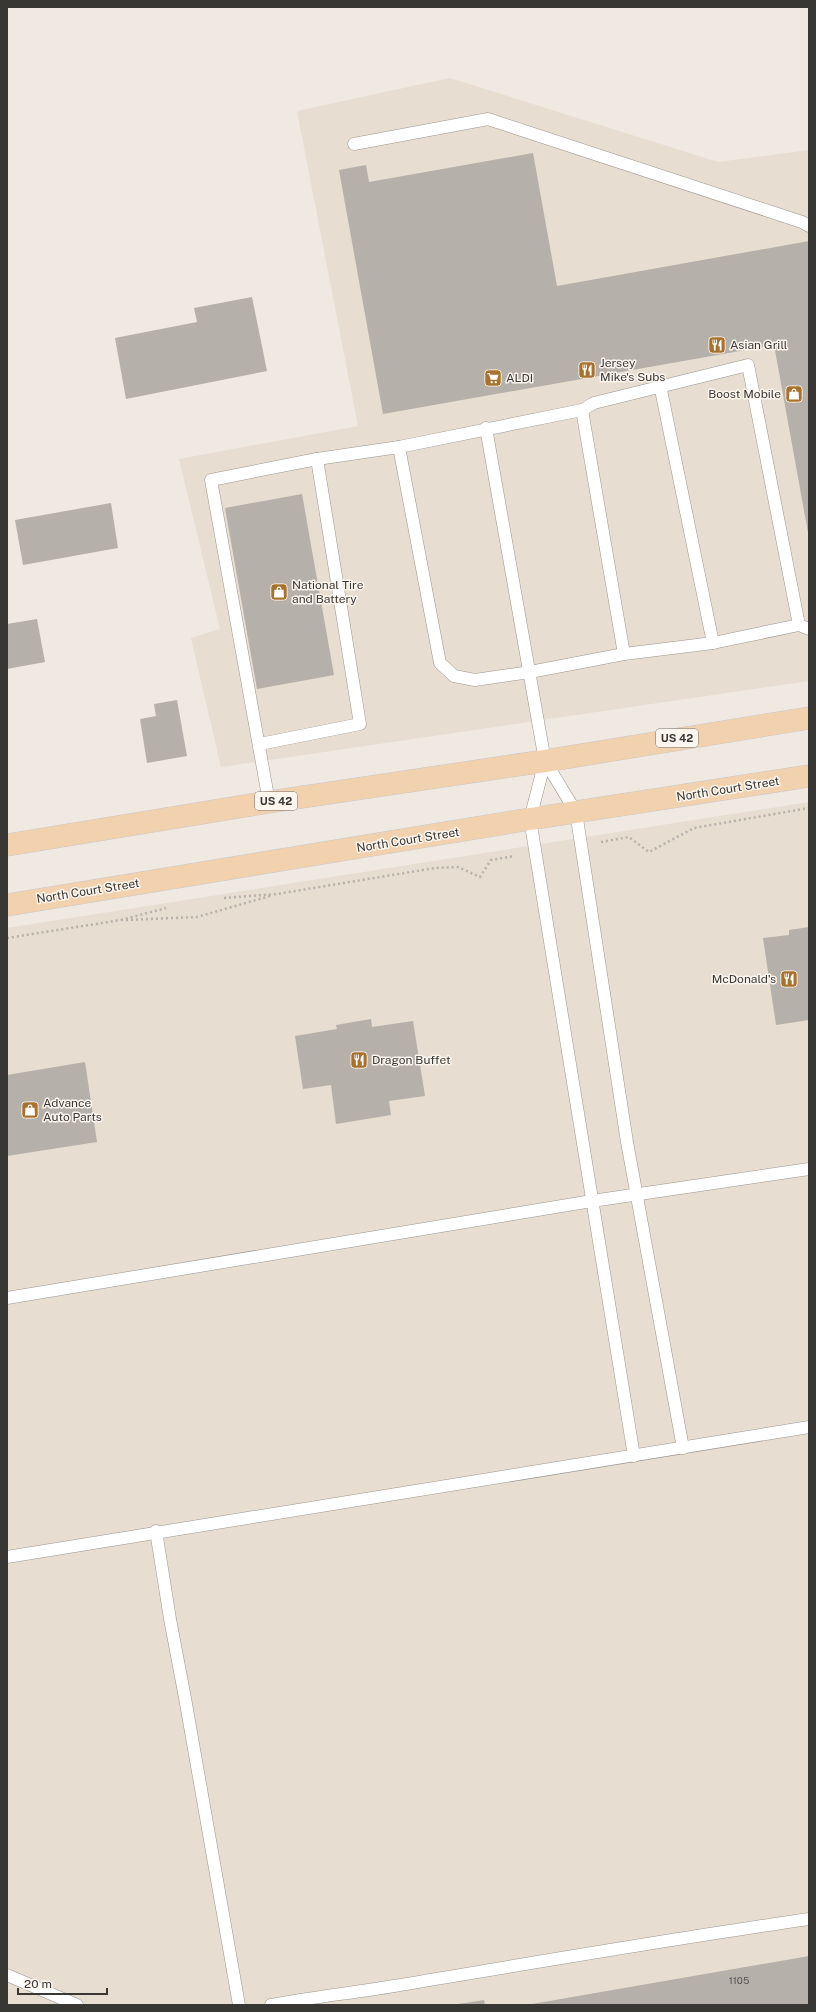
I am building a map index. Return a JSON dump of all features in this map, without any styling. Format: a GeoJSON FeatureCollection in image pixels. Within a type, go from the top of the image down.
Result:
{"type":"FeatureCollection","features":[{"type":"Feature","properties":{"kind":"main road","name":"US 42"},"geometry":{"type":"LineString","coordinates":[[7,845],[269,802],[545,761],[809,718]]}},
{"type":"Feature","properties":{"kind":"main road","name":"North Court Street"},"geometry":{"type":"LineString","coordinates":[[7,905],[530,819],[809,776]]}},
{"type":"Feature","properties":{"kind":"lane"},"geometry":{"type":"LineString","coordinates":[[354,144],[488,119],[802,222],[809,226]]}},
{"type":"Feature","properties":{"kind":"lane"},"geometry":{"type":"LineString","coordinates":[[269,802],[260,744],[211,480],[317,458],[399,447],[486,428],[582,410],[594,402],[748,365],[804,627],[713,643],[624,654],[530,672],[475,680],[454,676],[440,663],[399,447]]}},
{"type":"Feature","properties":{"kind":"lane"},"geometry":{"type":"LineString","coordinates":[[660,385],[713,643]]}},
{"type":"Feature","properties":{"kind":"lane"},"geometry":{"type":"LineString","coordinates":[[582,410],[624,654]]}},
{"type":"Feature","properties":{"kind":"lane"},"geometry":{"type":"LineString","coordinates":[[486,428],[545,761],[576,812],[626,1142],[683,1448]]}},
{"type":"Feature","properties":{"kind":"lane"},"geometry":{"type":"LineString","coordinates":[[260,744],[360,724],[317,458]]}},
{"type":"Feature","properties":{"kind":"lane"},"geometry":{"type":"LineString","coordinates":[[545,761],[530,819],[634,1456]]}},
{"type":"Feature","properties":{"kind":"lane"},"geometry":{"type":"LineString","coordinates":[[7,1298],[592,1201],[809,1169]]}},
{"type":"Feature","properties":{"kind":"lane"},"geometry":{"type":"LineString","coordinates":[[7,1557],[156,1531],[397,1495],[809,1427]]}},
{"type":"Feature","properties":{"kind":"lane"},"geometry":{"type":"LineString","coordinates":[[156,1531],[170,1619],[239,2005]]}},
{"type":"Feature","properties":{"kind":"lane"},"geometry":{"type":"LineString","coordinates":[[271,2005],[563,1957],[809,1919]]}},
{"type":"Feature","properties":{"kind":"lane"},"geometry":{"type":"LineString","coordinates":[[7,1975],[77,2005]]}},
{"type":"Feature","properties":{"kind":"path"},"geometry":{"type":"LineString","coordinates":[[121,920],[196,917],[277,894],[223,898]]}},
{"type":"Feature","properties":{"kind":"path"},"geometry":{"type":"LineString","coordinates":[[7,938],[121,920],[171,906]]}},
{"type":"Feature","properties":{"kind":"shaded area"},"geometry":{"type":"Polygon","coordinates":[[[450,78],[718,162],[809,150],[809,681],[221,767],[191,638],[220,629],[179,459],[358,426],[297,111],[450,78]]]}},
{"type":"Feature","properties":{"kind":"shaded area"},"geometry":{"type":"Polygon","coordinates":[[[809,802],[809,2005],[7,2005],[7,928],[809,802]]]}},
{"type":"Feature","properties":{"kind":"building"},"geometry":{"type":"Polygon","coordinates":[[[533,153],[557,286],[809,241],[809,538],[774,345],[383,414],[339,170],[366,165],[369,182],[533,153]]]}},
{"type":"Feature","properties":{"kind":"building"},"geometry":{"type":"Polygon","coordinates":[[[252,297],[267,371],[126,399],[115,338],[197,322],[194,308],[252,297]]]}},
{"type":"Feature","properties":{"kind":"building","name":"National Tire and Battery"},"geometry":{"type":"Polygon","coordinates":[[[302,494],[334,675],[257,689],[225,508],[302,494]]]}},
{"type":"Feature","properties":{"kind":"building"},"geometry":{"type":"Polygon","coordinates":[[[111,503],[118,548],[23,565],[15,520],[111,503]]]}},
{"type":"Feature","properties":{"kind":"building"},"geometry":{"type":"Polygon","coordinates":[[[37,619],[45,662],[7,669],[7,624],[37,619]]]}},
{"type":"Feature","properties":{"kind":"building"},"geometry":{"type":"Polygon","coordinates":[[[177,700],[187,756],[147,763],[140,719],[156,716],[154,704],[177,700]]]}},
{"type":"Feature","properties":{"kind":"building","name":"McDonald's"},"geometry":{"type":"Polygon","coordinates":[[[809,927],[809,1020],[776,1025],[763,938],[789,935],[789,930],[809,927]]]}},
{"type":"Feature","properties":{"kind":"building","name":"Dragon Buffet"},"geometry":{"type":"Polygon","coordinates":[[[371,1019],[372,1027],[413,1021],[425,1096],[389,1101],[391,1115],[336,1124],[331,1085],[303,1089],[295,1036],[337,1029],[336,1025],[371,1019]]]}},
{"type":"Feature","properties":{"kind":"building"},"geometry":{"type":"Polygon","coordinates":[[[85,1062],[97,1142],[7,1156],[7,1075],[85,1062]]]}},
{"type":"Feature","properties":{"kind":"building"},"geometry":{"type":"Polygon","coordinates":[[[809,1956],[809,2005],[532,2005],[532,2004],[809,1956]]]}},
{"type":"Feature","properties":{"kind":"building"},"geometry":{"type":"Polygon","coordinates":[[[484,2000],[485,2005],[458,2005],[458,2004],[484,2000]]]}},
{"type":"Feature","properties":{"kind":"place","name":"Asian Grill"},"geometry":{"type":"Point","coordinates":[717,345]}},
{"type":"Feature","properties":{"kind":"place","name":"Jersey Mike's Subs"},"geometry":{"type":"Point","coordinates":[587,370]}},
{"type":"Feature","properties":{"kind":"place","name":"ALDI"},"geometry":{"type":"Point","coordinates":[493,378]}},
{"type":"Feature","properties":{"kind":"place","name":"Boost Mobile"},"geometry":{"type":"Point","coordinates":[794,394]}},
{"type":"Feature","properties":{"kind":"place","name":"National Tire and Battery"},"geometry":{"type":"Point","coordinates":[279,592]}},
{"type":"Feature","properties":{"kind":"place","name":"McDonald's"},"geometry":{"type":"Point","coordinates":[789,979]}},
{"type":"Feature","properties":{"kind":"place","name":"Dragon Buffet"},"geometry":{"type":"Point","coordinates":[359,1060]}},
{"type":"Feature","properties":{"kind":"place","name":"Advance Auto Parts"},"geometry":{"type":"Point","coordinates":[30,1110]}}]}
